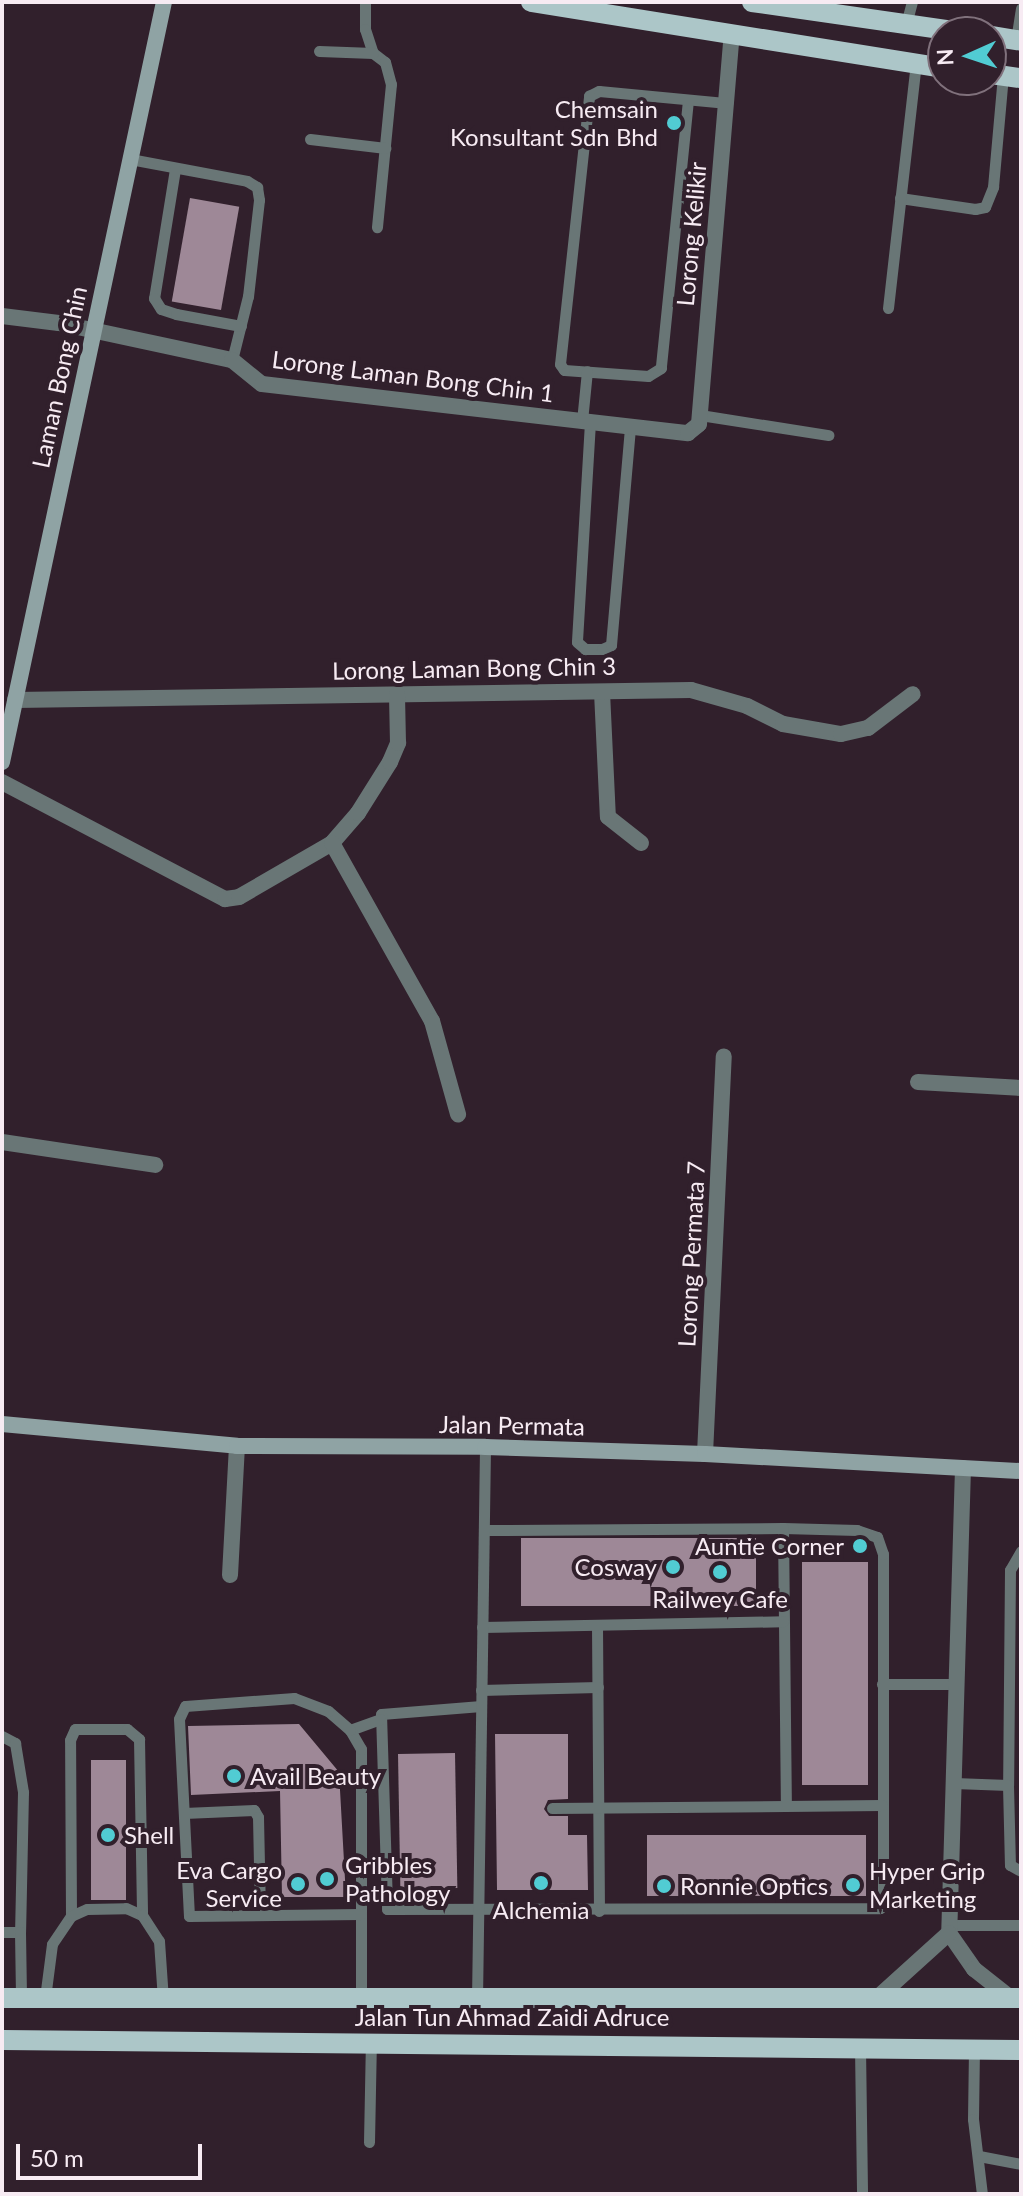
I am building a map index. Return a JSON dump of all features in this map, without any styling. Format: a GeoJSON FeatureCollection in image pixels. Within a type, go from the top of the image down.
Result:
{"type":"FeatureCollection","features":[{"type":"Feature","properties":{"kind":"main road"},"geometry":{"type":"LineString","coordinates":[[531,2],[927,66]]}},
{"type":"Feature","properties":{"kind":"main road"},"geometry":{"type":"LineString","coordinates":[[752,2],[815,6],[927,27]]}},
{"type":"Feature","properties":{"kind":"main road","name":"Jalan Tun Ahmad Zaidi Adruce"},"geometry":{"type":"LineString","coordinates":[[12,1998],[1017,1998]]}},
{"type":"Feature","properties":{"kind":"main road","name":"Jalan Tun Ahmad Zaidi Adruce"},"geometry":{"type":"LineString","coordinates":[[2,2040],[974,2047],[1021,2050]]}},
{"type":"Feature","properties":{"kind":"street","name":"Laman Bong Chin"},"geometry":{"type":"LineString","coordinates":[[2,762],[164,2]]}},
{"type":"Feature","properties":{"kind":"street","name":"Lorong Kelikir"},"geometry":{"type":"LineString","coordinates":[[688,433],[699,424],[700,415],[732,33]]}},
{"type":"Feature","properties":{"kind":"street","name":"Lorong Laman Bong Chin 1"},"geometry":{"type":"LineString","coordinates":[[2,316],[94,330],[232,360],[262,384],[688,433]]}},
{"type":"Feature","properties":{"kind":"street","name":"Lorong Laman Bong Chin 3"},"geometry":{"type":"LineString","coordinates":[[15,700],[602,692],[638,688],[691,690],[747,706],[783,724],[841,734],[868,728],[913,694]]}},
{"type":"Feature","properties":{"kind":"street"},"geometry":{"type":"LineString","coordinates":[[602,692],[608,817],[641,843]]}},
{"type":"Feature","properties":{"kind":"street"},"geometry":{"type":"LineString","coordinates":[[2,782],[225,899],[239,897],[267,884],[332,843],[358,813],[390,762],[398,743],[397,694]]}},
{"type":"Feature","properties":{"kind":"street"},"geometry":{"type":"LineString","coordinates":[[332,843],[432,1021],[458,1114]]}},
{"type":"Feature","properties":{"kind":"street","name":"Lorong Permata 7"},"geometry":{"type":"LineString","coordinates":[[705,1454],[724,1056]]}},
{"type":"Feature","properties":{"kind":"street"},"geometry":{"type":"LineString","coordinates":[[918,1082],[1021,1088]]}},
{"type":"Feature","properties":{"kind":"street"},"geometry":{"type":"LineString","coordinates":[[2,1142],[155,1165]]}},
{"type":"Feature","properties":{"kind":"street","name":"Jalan Permata"},"geometry":{"type":"LineString","coordinates":[[2,1424],[237,1446],[485,1447],[705,1454],[1021,1471]]}},
{"type":"Feature","properties":{"kind":"street"},"geometry":{"type":"LineString","coordinates":[[230,1575],[237,1446]]}},
{"type":"Feature","properties":{"kind":"street"},"geometry":{"type":"LineString","coordinates":[[963,1468],[949,1929],[974,1969],[1017,1998]]}},
{"type":"Feature","properties":{"kind":"street"},"geometry":{"type":"LineString","coordinates":[[876,1999],[949,1929]]}},
{"type":"Feature","properties":{"kind":"lane"},"geometry":{"type":"LineString","coordinates":[[365,2],[365,29],[373,53],[385,62],[391,84],[377,227]]}},
{"type":"Feature","properties":{"kind":"lane"},"geometry":{"type":"LineString","coordinates":[[906,24],[912,2]]}},
{"type":"Feature","properties":{"kind":"lane"},"geometry":{"type":"LineString","coordinates":[[1019,40],[1021,8]]}},
{"type":"Feature","properties":{"kind":"lane"},"geometry":{"type":"LineString","coordinates":[[319,51],[373,53]]}},
{"type":"Feature","properties":{"kind":"lane"},"geometry":{"type":"LineString","coordinates":[[888,308],[916,64]]}},
{"type":"Feature","properties":{"kind":"lane"},"geometry":{"type":"LineString","coordinates":[[688,100],[661,368],[648,376],[564,370],[560,364],[589,96],[599,91],[727,103]]}},
{"type":"Feature","properties":{"kind":"lane"},"geometry":{"type":"LineString","coordinates":[[900,198],[975,209],[985,207],[993,187],[1003,96]]}},
{"type":"Feature","properties":{"kind":"lane"},"geometry":{"type":"LineString","coordinates":[[310,139],[385,148]]}},
{"type":"Feature","properties":{"kind":"lane"},"geometry":{"type":"LineString","coordinates":[[130,159],[247,181],[257,187],[250,281],[232,360]]}},
{"type":"Feature","properties":{"kind":"lane"},"geometry":{"type":"LineString","coordinates":[[175,169],[154,298],[161,309],[176,314],[241,326]]}},
{"type":"Feature","properties":{"kind":"lane"},"geometry":{"type":"LineString","coordinates":[[587,371],[577,642],[585,649],[602,649],[611,645],[630,426]]}},
{"type":"Feature","properties":{"kind":"lane"},"geometry":{"type":"LineString","coordinates":[[700,415],[828,435]]}},
{"type":"Feature","properties":{"kind":"lane"},"geometry":{"type":"LineString","coordinates":[[477,2000],[485,1447]]}},
{"type":"Feature","properties":{"kind":"lane"},"geometry":{"type":"LineString","coordinates":[[481,1706],[385,1711],[380,1719],[387,1909],[599,1911],[880,1908],[883,1899],[883,1554],[877,1537],[857,1530],[783,1528],[484,1530]]}},
{"type":"Feature","properties":{"kind":"lane"},"geometry":{"type":"LineString","coordinates":[[783,1528],[786,1806]]}},
{"type":"Feature","properties":{"kind":"lane"},"geometry":{"type":"LineString","coordinates":[[1021,1551],[1010,1570],[1015,1678],[1008,1785],[1010,1865],[1021,1871]]}},
{"type":"Feature","properties":{"kind":"lane"},"geometry":{"type":"LineString","coordinates":[[482,1627],[783,1621]]}},
{"type":"Feature","properties":{"kind":"lane"},"geometry":{"type":"LineString","coordinates":[[597,1625],[599,1911]]}},
{"type":"Feature","properties":{"kind":"lane"},"geometry":{"type":"LineString","coordinates":[[882,1684],[956,1684]]}},
{"type":"Feature","properties":{"kind":"lane"},"geometry":{"type":"LineString","coordinates":[[481,1690],[598,1687]]}},
{"type":"Feature","properties":{"kind":"lane"},"geometry":{"type":"LineString","coordinates":[[361,1914],[189,1916],[179,1719],[185,1706],[294,1698],[328,1711],[350,1730],[361,1749],[361,1914],[361,2000]]}},
{"type":"Feature","properties":{"kind":"lane"},"geometry":{"type":"LineString","coordinates":[[350,1730],[380,1719]]}},
{"type":"Feature","properties":{"kind":"lane"},"geometry":{"type":"LineString","coordinates":[[71,1916],[70,1740],[75,1729],[127,1729],[139,1739],[142,1915],[159,1941],[163,1999]]}},
{"type":"Feature","properties":{"kind":"lane"},"geometry":{"type":"LineString","coordinates":[[2,1736],[15,1743],[23,1792],[20,1932],[12,1998]]}},
{"type":"Feature","properties":{"kind":"lane"},"geometry":{"type":"LineString","coordinates":[[954,1783],[1008,1785]]}},
{"type":"Feature","properties":{"kind":"lane"},"geometry":{"type":"LineString","coordinates":[[552,1808],[882,1805]]}},
{"type":"Feature","properties":{"kind":"lane"},"geometry":{"type":"LineString","coordinates":[[184,1813],[254,1810],[258,1817],[260,1915]]}},
{"type":"Feature","properties":{"kind":"lane"},"geometry":{"type":"LineString","coordinates":[[45,1998],[52,1944],[71,1916],[87,1909],[126,1908],[142,1915]]}},
{"type":"Feature","properties":{"kind":"lane"},"geometry":{"type":"LineString","coordinates":[[949,1929],[1021,1925]]}},
{"type":"Feature","properties":{"kind":"lane"},"geometry":{"type":"LineString","coordinates":[[2,1932],[20,1932]]}},
{"type":"Feature","properties":{"kind":"lane"},"geometry":{"type":"LineString","coordinates":[[369,2142],[371,2042]]}},
{"type":"Feature","properties":{"kind":"lane"},"geometry":{"type":"LineString","coordinates":[[860,2046],[862,2194]]}},
{"type":"Feature","properties":{"kind":"lane"},"geometry":{"type":"LineString","coordinates":[[974,2047],[973,2119],[982,2194]]}},
{"type":"Feature","properties":{"kind":"lane"},"geometry":{"type":"LineString","coordinates":[[979,2156],[1021,2164]]}},
{"type":"Feature","properties":{"kind":"building"},"geometry":{"type":"Polygon","coordinates":[[[190,198],[239,207],[221,310],[172,301],[190,198]]]}},
{"type":"Feature","properties":{"kind":"building"},"geometry":{"type":"Polygon","coordinates":[[[521,1538],[756,1538],[756,1606],[521,1606],[521,1538]]]}},
{"type":"Feature","properties":{"kind":"building"},"geometry":{"type":"Polygon","coordinates":[[[802,1562],[868,1562],[868,1785],[802,1785],[802,1562]]]}},
{"type":"Feature","properties":{"kind":"building"},"geometry":{"type":"Polygon","coordinates":[[[299,1724],[339,1772],[346,1897],[282,1897],[280,1791],[191,1795],[188,1726],[299,1724]]]}},
{"type":"Feature","properties":{"kind":"building"},"geometry":{"type":"Polygon","coordinates":[[[495,1734],[568,1734],[568,1799],[548,1800],[544,1809],[549,1816],[568,1816],[568,1835],[587,1835],[588,1890],[497,1890],[495,1734]]]}},
{"type":"Feature","properties":{"kind":"building"},"geometry":{"type":"Polygon","coordinates":[[[455,1753],[457,1888],[400,1889],[398,1754],[455,1753]]]}},
{"type":"Feature","properties":{"kind":"building","name":"Shell"},"geometry":{"type":"Polygon","coordinates":[[[91,1760],[126,1760],[126,1900],[91,1900],[91,1760]]]}},
{"type":"Feature","properties":{"kind":"building"},"geometry":{"type":"Polygon","coordinates":[[[647,1835],[866,1835],[866,1896],[647,1896],[647,1835]]]}},
{"type":"Feature","properties":{"kind":"place","name":"Chemsain Konsultant Sdn Bhd"},"geometry":{"type":"Point","coordinates":[674,123]}},
{"type":"Feature","properties":{"kind":"place","name":"Auntie Corner"},"geometry":{"type":"Point","coordinates":[860,1546]}},
{"type":"Feature","properties":{"kind":"place","name":"Cosway"},"geometry":{"type":"Point","coordinates":[673,1567]}},
{"type":"Feature","properties":{"kind":"place","name":"Railwey Cafe"},"geometry":{"type":"Point","coordinates":[720,1572]}},
{"type":"Feature","properties":{"kind":"place","name":"Avail Beauty"},"geometry":{"type":"Point","coordinates":[234,1776]}},
{"type":"Feature","properties":{"kind":"place","name":"Shell"},"geometry":{"type":"Point","coordinates":[108,1835]}},
{"type":"Feature","properties":{"kind":"place","name":"Gribbles Pathology"},"geometry":{"type":"Point","coordinates":[327,1879]}},
{"type":"Feature","properties":{"kind":"place","name":"Alchemia"},"geometry":{"type":"Point","coordinates":[541,1883]}},
{"type":"Feature","properties":{"kind":"place","name":"Eva Cargo Service"},"geometry":{"type":"Point","coordinates":[298,1884]}},
{"type":"Feature","properties":{"kind":"place","name":"Hyper Grip Marketing"},"geometry":{"type":"Point","coordinates":[853,1885]}},
{"type":"Feature","properties":{"kind":"place","name":"Ronnie Optics"},"geometry":{"type":"Point","coordinates":[664,1886]}}]}
